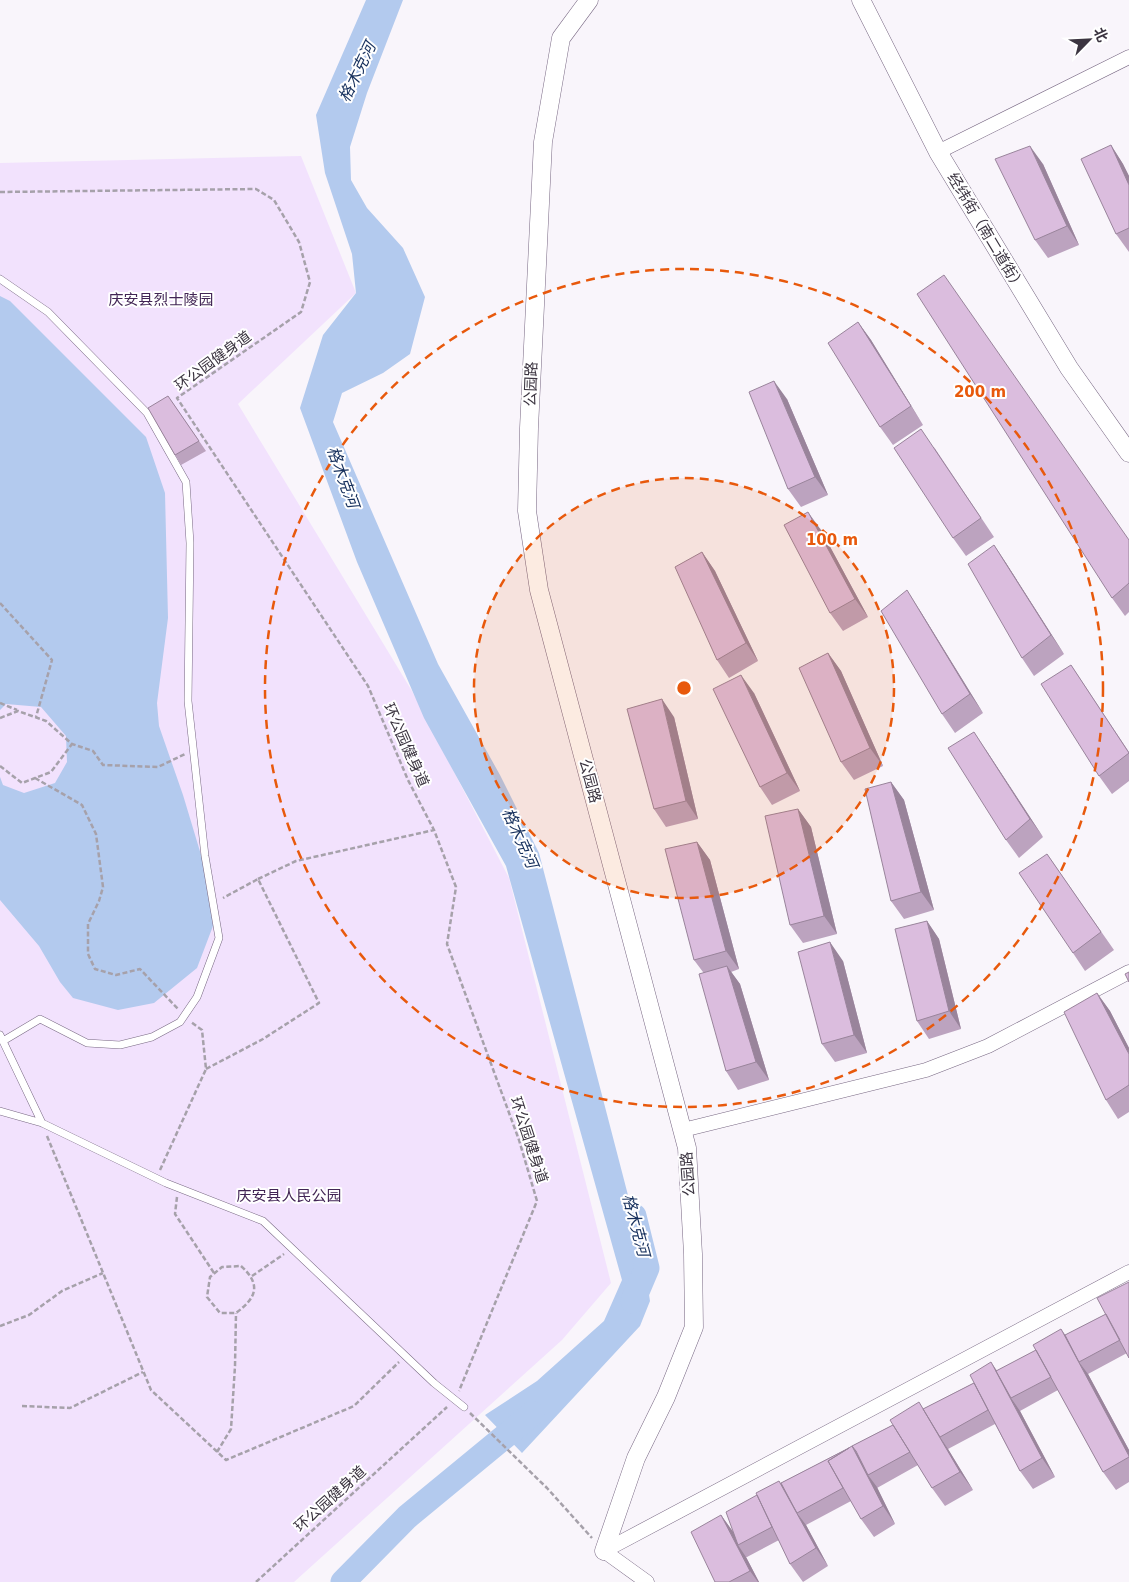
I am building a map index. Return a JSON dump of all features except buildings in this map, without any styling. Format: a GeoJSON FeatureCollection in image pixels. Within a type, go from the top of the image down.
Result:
{"type":"FeatureCollection","features":[{"type":"Feature","properties":{"kind":"street","name":"公园路"},"geometry":{"type":"LineString","coordinates":[[589,0],[561,38],[543,142],[527,511],[539,590],[688,1148],[694,1254],[694,1327],[666,1397],[636,1458],[604,1551]]}},
{"type":"Feature","properties":{"kind":"street","name":"经纬街（南二道街）"},"geometry":{"type":"LineString","coordinates":[[861,0],[938,152],[1069,368],[1129,453]]}},
{"type":"Feature","properties":{"kind":"street"},"geometry":{"type":"LineString","coordinates":[[938,152],[1129,57]]}},
{"type":"Feature","properties":{"kind":"street"},"geometry":{"type":"LineString","coordinates":[[683,1130],[926,1070],[988,1046],[1129,972]]}},
{"type":"Feature","properties":{"kind":"street"},"geometry":{"type":"LineString","coordinates":[[647,1582],[604,1551],[1129,1272]]}},
{"type":"Feature","properties":{"kind":"lane"},"geometry":{"type":"LineString","coordinates":[[0,279],[48,312],[147,413],[186,482],[190,543],[188,701],[205,856],[219,938],[197,997],[184,1017],[180,1022],[152,1038],[120,1045],[86,1043],[40,1019],[1,1038],[42,1123]]}},
{"type":"Feature","properties":{"kind":"lane"},"geometry":{"type":"LineString","coordinates":[[0,1112],[42,1123],[178,1188],[263,1222],[405,1356],[464,1407]]}},
{"type":"Feature","properties":{"kind":"path","name":"环公园健身道"},"geometry":{"type":"LineString","coordinates":[[0,192],[256,189],[274,200],[300,242],[310,282],[301,312],[177,398],[368,686],[408,780],[434,830],[456,887],[446,944],[519,1140],[537,1201],[455,1400],[256,1582]]}},
{"type":"Feature","properties":{"kind":"path"},"geometry":{"type":"LineString","coordinates":[[170,402],[177,398]]}},
{"type":"Feature","properties":{"kind":"path"},"geometry":{"type":"LineString","coordinates":[[0,603],[52,660],[36,717]]}},
{"type":"Feature","properties":{"kind":"path"},"geometry":{"type":"LineString","coordinates":[[0,703],[46,720],[72,744],[93,751],[103,765],[158,767],[193,750]]}},
{"type":"Feature","properties":{"kind":"path"},"geometry":{"type":"LineString","coordinates":[[0,718],[18,711]]}},
{"type":"Feature","properties":{"kind":"path"},"geometry":{"type":"LineString","coordinates":[[0,766],[22,783],[50,772],[72,744]]}},
{"type":"Feature","properties":{"kind":"path"},"geometry":{"type":"LineString","coordinates":[[35,778],[82,806],[96,834],[103,887],[99,901],[88,924],[88,954],[95,970],[116,975],[140,969],[184,1017],[202,1030],[206,1069],[156,1178]]}},
{"type":"Feature","properties":{"kind":"path"},"geometry":{"type":"LineString","coordinates":[[213,903],[296,861],[434,830]]}},
{"type":"Feature","properties":{"kind":"path"},"geometry":{"type":"LineString","coordinates":[[206,1069],[263,1039],[319,1003],[258,879]]}},
{"type":"Feature","properties":{"kind":"path"},"geometry":{"type":"LineString","coordinates":[[42,1123],[151,1390],[226,1460],[354,1406],[405,1356]]}},
{"type":"Feature","properties":{"kind":"path"},"geometry":{"type":"LineString","coordinates":[[178,1188],[174,1214],[214,1273]]}},
{"type":"Feature","properties":{"kind":"path"},"geometry":{"type":"LineString","coordinates":[[252,1276],[292,1249]]}},
{"type":"Feature","properties":{"kind":"path"},"geometry":{"type":"LineString","coordinates":[[241,1266],[252,1276],[255,1289],[251,1302],[236,1313],[220,1313],[207,1297],[210,1277],[222,1267],[241,1266]]}},
{"type":"Feature","properties":{"kind":"path"},"geometry":{"type":"LineString","coordinates":[[0,1326],[29,1315],[62,1291],[103,1272]]}},
{"type":"Feature","properties":{"kind":"path"},"geometry":{"type":"LineString","coordinates":[[217,1452],[231,1429],[236,1366],[236,1313]]}},
{"type":"Feature","properties":{"kind":"path"},"geometry":{"type":"LineString","coordinates":[[22,1406],[70,1408],[143,1372]]}},
{"type":"Feature","properties":{"kind":"path"},"geometry":{"type":"LineString","coordinates":[[464,1407],[546,1488],[604,1551]]}},
{"type":"Feature","properties":{"kind":"green space","name":"庆安县人民公园"},"geometry":{"type":"Polygon","coordinates":[[[301,156],[356,293],[238,404],[412,691],[509,878],[611,1283],[562,1340],[294,1582],[0,1582],[0,163],[301,156]]]}},
{"type":"Feature","properties":{"kind":"water"},"geometry":{"type":"Polygon","coordinates":[[[366,0],[403,0],[367,93],[350,147],[351,180],[367,208],[403,248],[425,297],[410,354],[383,373],[342,393],[333,422],[438,664],[500,775],[539,853],[642,1249],[650,1301],[640,1326],[522,1453],[485,1415],[537,1381],[604,1321],[622,1280],[506,866],[424,718],[357,562],[300,408],[323,335],[356,293],[352,254],[325,173],[316,115],[366,0]]]}},
{"type":"Feature","properties":{"kind":"water"},"geometry":{"type":"Polygon","coordinates":[[[0,296],[10,301],[146,437],[165,493],[168,618],[157,703],[159,726],[183,795],[208,878],[213,926],[197,968],[154,1003],[118,1010],[73,998],[60,982],[39,946],[0,900],[0,777],[3,785],[24,793],[55,783],[67,762],[66,736],[41,707],[6,704],[0,710],[0,296]]]}},
{"type":"Feature","properties":{"kind":"waterway","name":"格木克河"},"geometry":{"type":"LineString","coordinates":[[633,1301],[647,1268],[634,1216]]}},
{"type":"Feature","properties":{"kind":"waterway","name":"格木克河"},"geometry":{"type":"LineString","coordinates":[[343,1582],[407,1517],[532,1414]]}},
{"type":"Feature","properties":{"kind":"park label","name":"庆安县烈士陵园"},"geometry":{"type":"Point","coordinates":[161,300]}}]}
